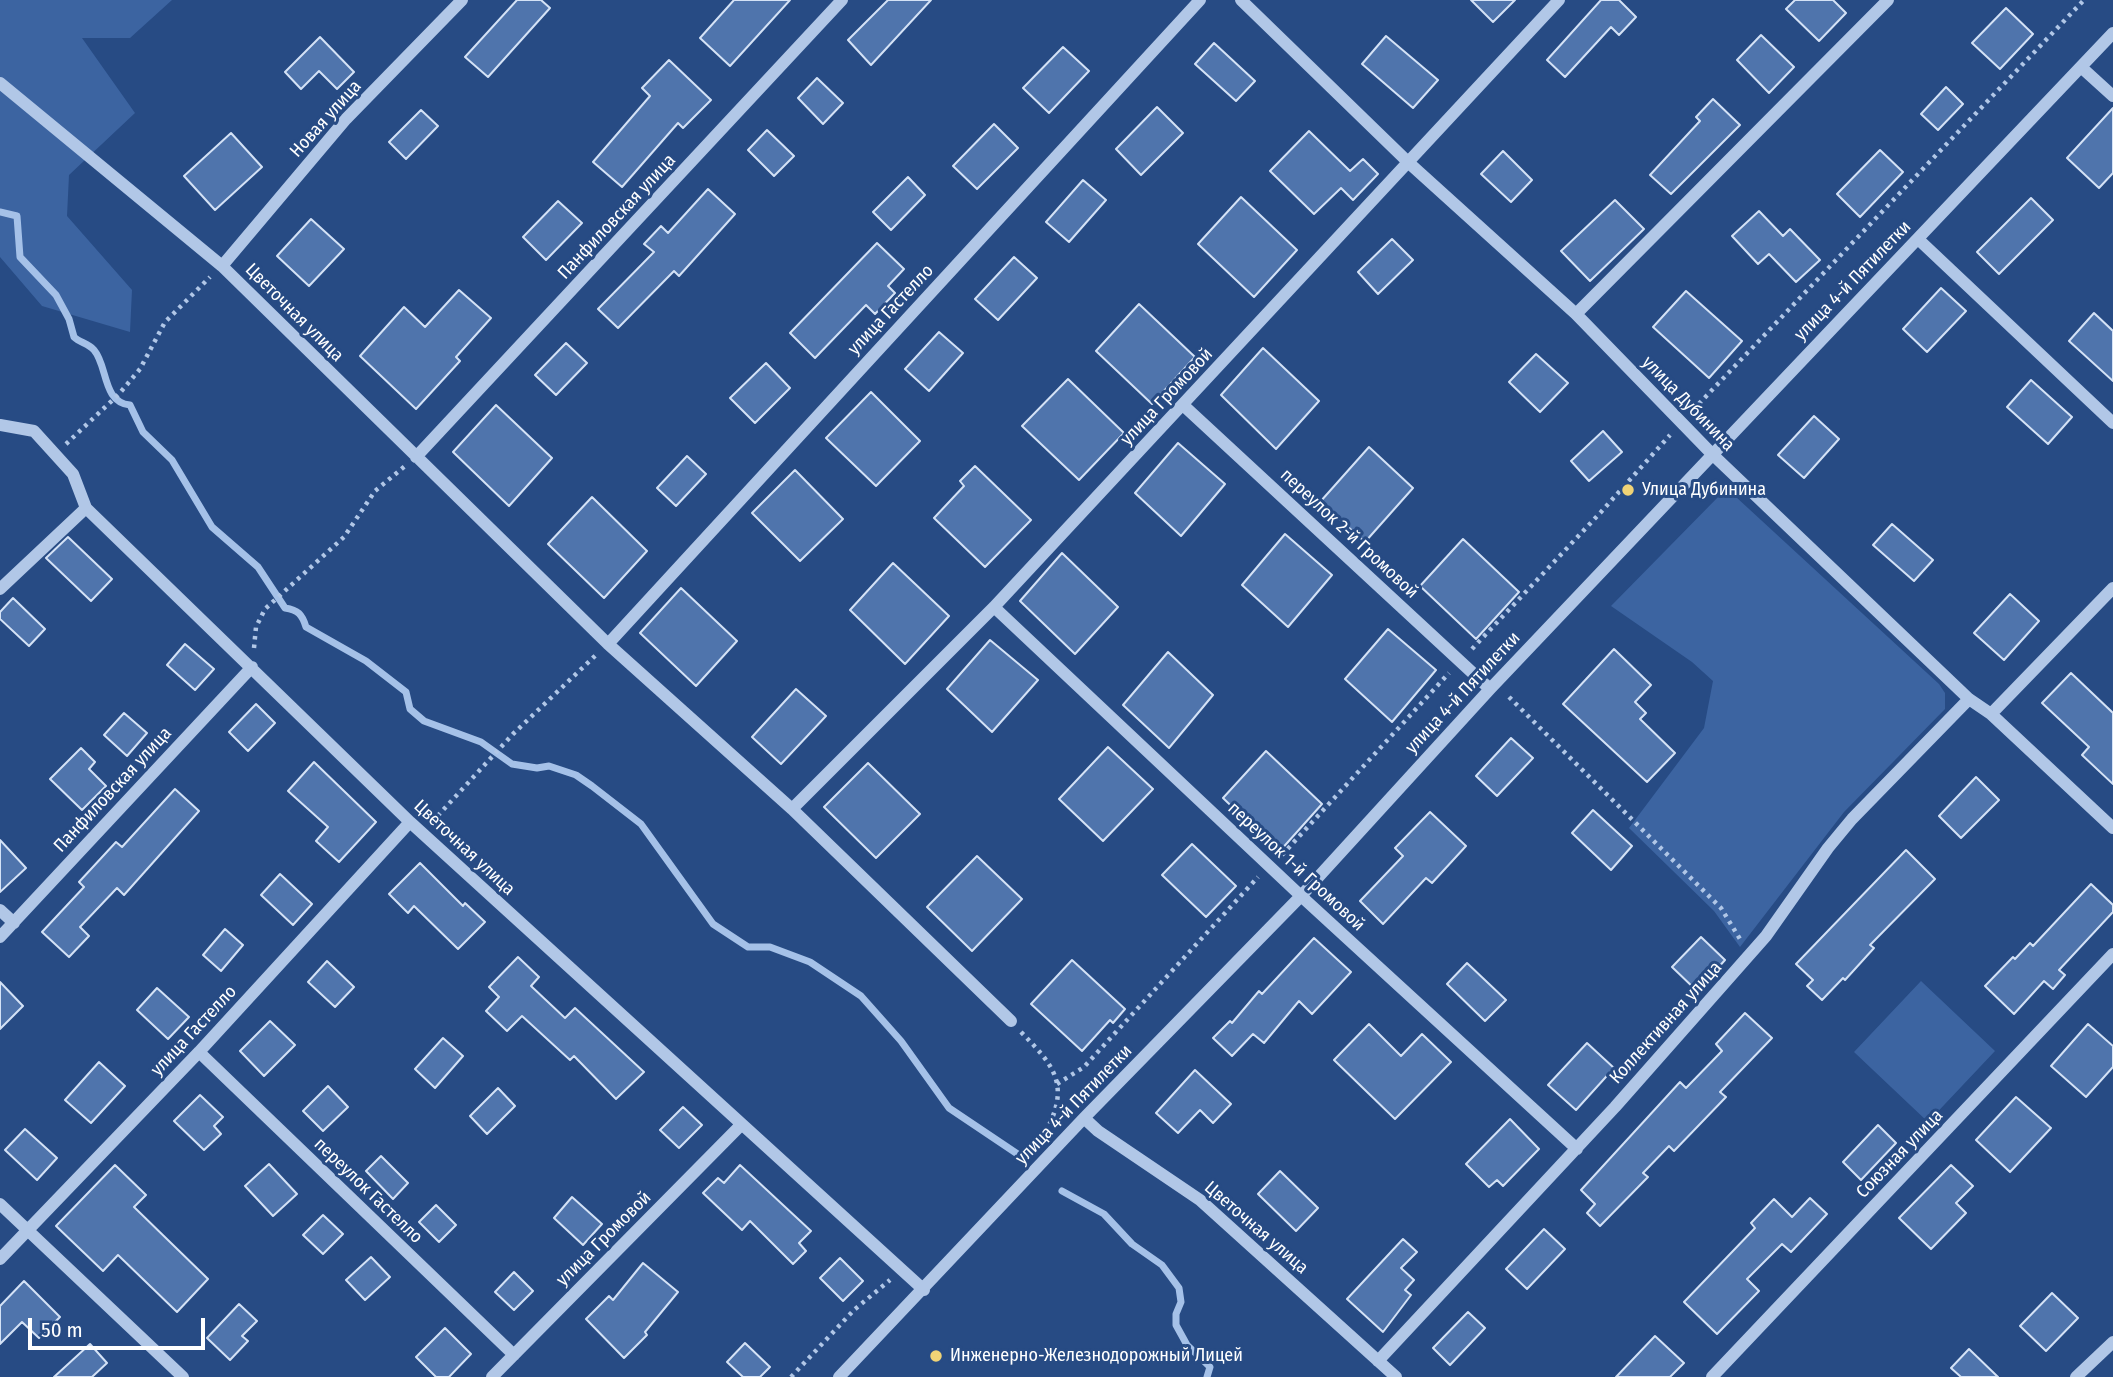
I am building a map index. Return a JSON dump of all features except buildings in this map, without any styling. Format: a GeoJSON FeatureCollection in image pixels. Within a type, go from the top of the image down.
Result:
{"type":"FeatureCollection","features":[{"type":"Feature","properties":{"kind":"street","name":"Новая улица"},"geometry":{"type":"LineString","coordinates":[[222,266],[346,119],[463,0]]}},
{"type":"Feature","properties":{"kind":"street","name":"Панфиловская улица"},"geometry":{"type":"LineString","coordinates":[[416,457],[842,0]]}},
{"type":"Feature","properties":{"kind":"street","name":"улица Гастелло"},"geometry":{"type":"LineString","coordinates":[[608,644],[1200,0]]}},
{"type":"Feature","properties":{"kind":"street","name":"улица Дубинина"},"geometry":{"type":"LineString","coordinates":[[1241,0],[1409,163],[1576,314],[1712,454],[1969,699],[1991,715],[2113,828]]}},
{"type":"Feature","properties":{"kind":"street","name":"улица Громовой"},"geometry":{"type":"LineString","coordinates":[[792,809],[994,607],[1559,0]]}},
{"type":"Feature","properties":{"kind":"street"},"geometry":{"type":"LineString","coordinates":[[1576,314],[1888,0]]}},
{"type":"Feature","properties":{"kind":"street","name":"улица 4-й Пятилетки"},"geometry":{"type":"LineString","coordinates":[[839,1377],[1084,1118],[1301,896],[1490,689],[2113,33]]}},
{"type":"Feature","properties":{"kind":"street"},"geometry":{"type":"LineString","coordinates":[[2081,67],[2113,96]]}},
{"type":"Feature","properties":{"kind":"street","name":"Цветочная улица"},"geometry":{"type":"LineString","coordinates":[[0,83],[222,266],[608,644],[792,809],[1011,1021]]}},
{"type":"Feature","properties":{"kind":"street"},"geometry":{"type":"LineString","coordinates":[[1918,239],[2113,423]]}},
{"type":"Feature","properties":{"kind":"street","name":"переулок 2-й Громовой"},"geometry":{"type":"LineString","coordinates":[[1183,405],[1490,689]]}},
{"type":"Feature","properties":{"kind":"street","name":"Цветочная улица"},"geometry":{"type":"LineString","coordinates":[[0,426],[34,431],[73,474],[86,508],[421,833],[924,1290]]}},
{"type":"Feature","properties":{"kind":"street"},"geometry":{"type":"LineString","coordinates":[[0,589],[86,508]]}},
{"type":"Feature","properties":{"kind":"street"},"geometry":{"type":"LineString","coordinates":[[1991,715],[2113,588]]}},
{"type":"Feature","properties":{"kind":"street","name":"переулок 1-й Громовой"},"geometry":{"type":"LineString","coordinates":[[994,607],[1268,866],[1577,1149]]}},
{"type":"Feature","properties":{"kind":"street","name":"Панфиловская улица"},"geometry":{"type":"LineString","coordinates":[[0,937],[252,667]]}},
{"type":"Feature","properties":{"kind":"street","name":"Коллективная улица"},"geometry":{"type":"LineString","coordinates":[[1378,1361],[1577,1149],[1748,957],[1852,818],[1969,699]]}},
{"type":"Feature","properties":{"kind":"street","name":"улица Гастелло"},"geometry":{"type":"LineString","coordinates":[[0,1259],[199,1052],[410,822]]}},
{"type":"Feature","properties":{"kind":"street"},"geometry":{"type":"LineString","coordinates":[[0,910],[14,923]]}},
{"type":"Feature","properties":{"kind":"street","name":"Союзная улица"},"geometry":{"type":"LineString","coordinates":[[1712,1377],[2113,954]]}},
{"type":"Feature","properties":{"kind":"street","name":"переулок Гастелло"},"geometry":{"type":"LineString","coordinates":[[199,1052],[514,1355]]}},
{"type":"Feature","properties":{"kind":"street","name":"Цветочная улица"},"geometry":{"type":"LineString","coordinates":[[1084,1118],[1098,1131],[1200,1200],[1395,1377]]}},
{"type":"Feature","properties":{"kind":"street","name":"улица Громовой"},"geometry":{"type":"LineString","coordinates":[[492,1377],[741,1125]]}},
{"type":"Feature","properties":{"kind":"street"},"geometry":{"type":"LineString","coordinates":[[0,1204],[183,1377]]}},
{"type":"Feature","properties":{"kind":"street"},"geometry":{"type":"LineString","coordinates":[[2076,1377],[2113,1342]]}},
{"type":"Feature","properties":{"kind":"path"},"geometry":{"type":"LineString","coordinates":[[1056,1084],[1084,1067],[1268,866],[1276,862],[1460,660],[1601,512],[1681,422],[2084,0]]}},
{"type":"Feature","properties":{"kind":"path"},"geometry":{"type":"LineString","coordinates":[[55,454],[106,409],[140,369],[165,322],[222,266]]}},
{"type":"Feature","properties":{"kind":"path"},"geometry":{"type":"LineString","coordinates":[[252,667],[256,627],[265,609],[344,537],[375,491],[416,457]]}},
{"type":"Feature","properties":{"kind":"path"},"geometry":{"type":"LineString","coordinates":[[421,833],[502,745],[608,644]]}},
{"type":"Feature","properties":{"kind":"path"},"geometry":{"type":"LineString","coordinates":[[1510,697],[1721,908],[1738,932],[1748,957]]}},
{"type":"Feature","properties":{"kind":"path"},"geometry":{"type":"LineString","coordinates":[[1011,1021],[1052,1065],[1056,1084],[1056,1109],[1050,1126],[1041,1136]]}},
{"type":"Feature","properties":{"kind":"path"},"geometry":{"type":"LineString","coordinates":[[790,1377],[854,1310],[883,1288],[901,1269]]}},
{"type":"Feature","properties":{"kind":"shaded area"},"geometry":{"type":"Polygon","coordinates":[[[0,0],[172,0],[130,38],[82,38],[135,113],[69,175],[67,216],[132,290],[130,332],[42,306],[0,257],[0,0]]]}},
{"type":"Feature","properties":{"kind":"shaded area"},"geometry":{"type":"Polygon","coordinates":[[[1722,493],[1736,497],[1939,684],[1945,693],[1945,709],[1844,812],[1740,947],[1714,911],[1629,828],[1704,728],[1713,681],[1692,662],[1611,606],[1722,493]]]}},
{"type":"Feature","properties":{"kind":"shaded area"},"geometry":{"type":"Polygon","coordinates":[[[1921,981],[1995,1051],[1928,1122],[1854,1052],[1921,981]]]}},
{"type":"Feature","properties":{"kind":"waterway"},"geometry":{"type":"LineString","coordinates":[[0,212],[17,216],[20,257],[56,295],[69,319],[74,337],[94,350],[115,397],[130,405],[143,432],[172,460],[212,527],[258,567],[285,608],[299,613],[306,627],[366,661],[406,692],[410,709],[424,721],[481,742],[512,764],[537,768],[549,766],[576,775],[592,786],[641,824],[713,924],[748,947],[770,947],[810,962],[861,996],[901,1041],[949,1108],[1019,1155]]}},
{"type":"Feature","properties":{"kind":"waterway"},"geometry":{"type":"LineString","coordinates":[[1062,1191],[1104,1214],[1132,1244],[1162,1265],[1179,1288],[1181,1302],[1176,1314],[1176,1325],[1187,1345],[1210,1367],[1207,1377]]}},
{"type":"Feature","properties":{"kind":"place","name":"Улица Дубинина"},"geometry":{"type":"Point","coordinates":[1628,490]}},
{"type":"Feature","properties":{"kind":"place","name":"Инженерно-Железнодорожный Лицей"},"geometry":{"type":"Point","coordinates":[936,1356]}}]}
